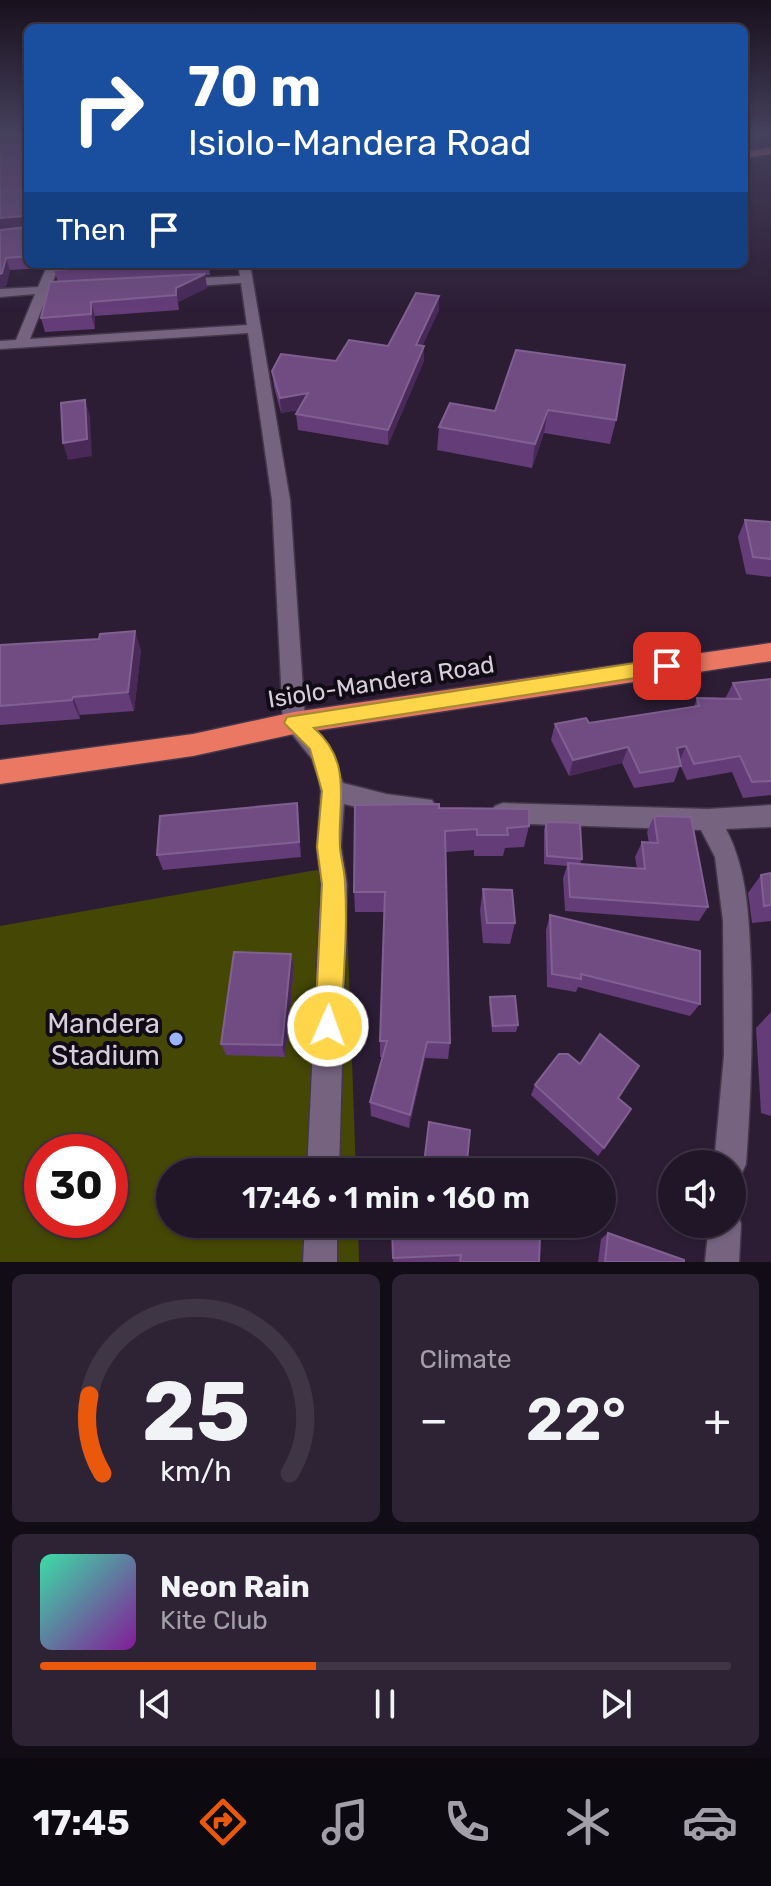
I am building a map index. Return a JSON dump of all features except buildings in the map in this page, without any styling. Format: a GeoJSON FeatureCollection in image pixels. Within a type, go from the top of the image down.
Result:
{"type":"FeatureCollection","features":[{"type":"Feature","properties":{"kind":"highway","name":"Isiolo-Mandera Road"},"geometry":{"type":"LineString","coordinates":[[0,772],[193,745],[294,723],[771,652]]}},
{"type":"Feature","properties":{"kind":"street"},"geometry":{"type":"LineString","coordinates":[[21,344],[52,268]]}},
{"type":"Feature","properties":{"kind":"street"},"geometry":{"type":"LineString","coordinates":[[167,283],[244,272],[281,500],[294,723],[318,744],[328,766],[333,791],[329,847],[334,884],[324,1158]]}},
{"type":"Feature","properties":{"kind":"street"},"geometry":{"type":"LineString","coordinates":[[0,293],[89,287]]}},
{"type":"Feature","properties":{"kind":"street"},"geometry":{"type":"LineString","coordinates":[[0,345],[254,329]]}},
{"type":"Feature","properties":{"kind":"street"},"geometry":{"type":"LineString","coordinates":[[333,791],[386,804],[446,810]]}},
{"type":"Feature","properties":{"kind":"street"},"geometry":{"type":"LineString","coordinates":[[474,812],[708,820],[771,816]]}},
{"type":"Feature","properties":{"kind":"street"},"geometry":{"type":"LineString","coordinates":[[708,820],[727,856],[736,921],[739,1055],[731,1150]]}},
{"type":"Feature","properties":{"kind":"street"},"geometry":{"type":"LineString","coordinates":[[320,1262],[321,1238]]}},
{"type":"Feature","properties":{"kind":"street"},"geometry":{"type":"LineString","coordinates":[[722,1262],[724,1238]]}},
{"type":"Feature","properties":{"kind":"shaded area","name":"Mandera Stadium"},"geometry":{"type":"Polygon","coordinates":[[[345,865],[355,1158],[156,1158],[156,1238],[358,1238],[359,1262],[0,1262],[0,926],[345,865]]]}},
{"type":"Feature","properties":{"kind":"place","name":"Mandera Stadium"},"geometry":{"type":"Point","coordinates":[176,1039]}},
{"type":"Feature","properties":{"kind":"route"},"geometry":{"type":"LineString","coordinates":[[328,1026],[334,884],[329,847],[333,791],[328,766],[318,744],[294,723],[667,666]]}}]}
